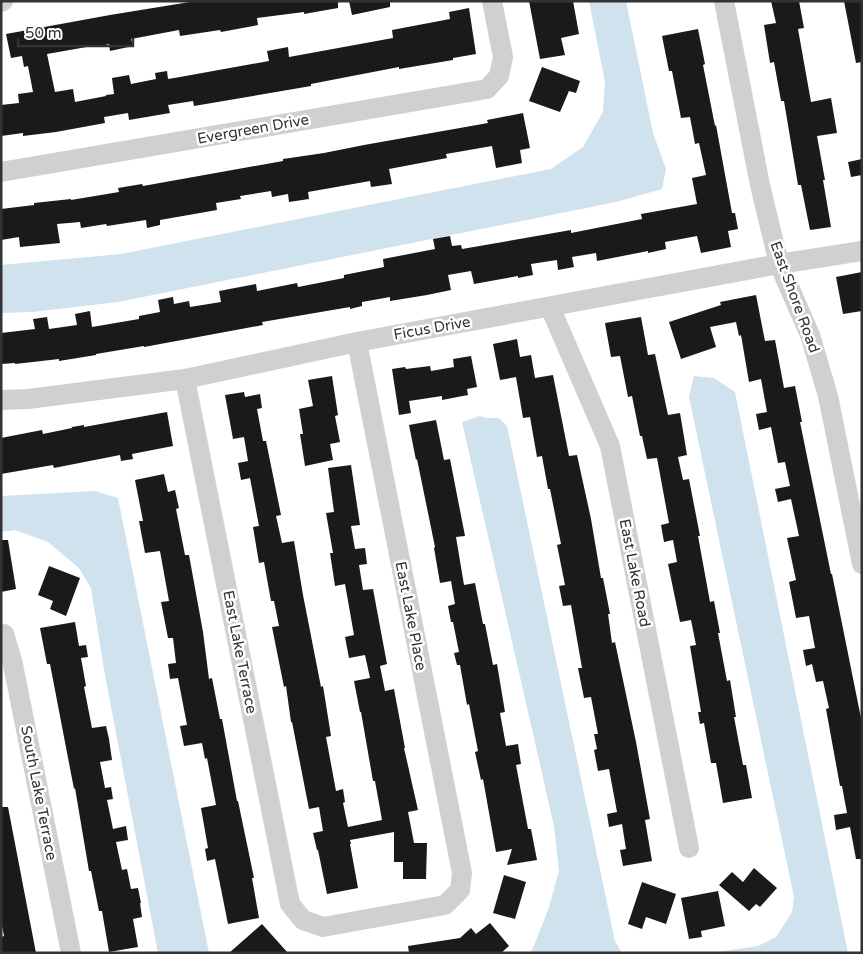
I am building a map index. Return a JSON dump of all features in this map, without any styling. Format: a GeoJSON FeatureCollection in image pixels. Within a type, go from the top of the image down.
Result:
{"type":"FeatureCollection","features":[{"type":"Feature","properties":{"kind":"street","name":"Evergreen Drive"},"geometry":{"type":"LineString","coordinates":[[1,172],[486,89],[499,76],[503,57],[492,1]]}},
{"type":"Feature","properties":{"kind":"street","name":"East Shore Road"},"geometry":{"type":"LineString","coordinates":[[724,1],[760,185],[779,264],[810,335],[828,396],[862,564]]}},
{"type":"Feature","properties":{"kind":"street","name":"Ficus Drive"},"geometry":{"type":"LineString","coordinates":[[1,400],[28,399],[185,379],[357,342],[779,264],[862,251]]}},
{"type":"Feature","properties":{"kind":"street","name":"East Lake Road"},"geometry":{"type":"LineString","coordinates":[[550,306],[610,446],[689,848]]}},
{"type":"Feature","properties":{"kind":"street","name":"East Lake Place"},"geometry":{"type":"LineString","coordinates":[[303,920],[323,927],[446,905],[460,890],[462,873],[357,342]]}},
{"type":"Feature","properties":{"kind":"street","name":"East Lake Terrace"},"geometry":{"type":"LineString","coordinates":[[185,379],[290,904],[303,920]]}},
{"type":"Feature","properties":{"kind":"street","name":"South Lake Terrace"},"geometry":{"type":"LineString","coordinates":[[4,634],[12,660],[71,953]]}},
{"type":"Feature","properties":{"kind":"water"},"geometry":{"type":"Polygon","coordinates":[[[589,1],[626,1],[653,133],[666,169],[662,189],[616,202],[118,302],[32,312],[1,313],[1,265],[121,254],[551,169],[583,147],[603,112],[605,82],[589,1]]]}},
{"type":"Feature","properties":{"kind":"water"},"geometry":{"type":"Polygon","coordinates":[[[694,376],[714,378],[735,392],[848,953],[712,953],[758,946],[776,937],[792,912],[794,897],[689,397],[694,376]]]}},
{"type":"Feature","properties":{"kind":"water"},"geometry":{"type":"Polygon","coordinates":[[[480,416],[499,418],[507,426],[615,941],[622,953],[529,953],[533,948],[548,910],[559,871],[554,826],[462,422],[480,416]]]}},
{"type":"Feature","properties":{"kind":"water"},"geometry":{"type":"Polygon","coordinates":[[[95,491],[118,498],[209,953],[158,953],[104,670],[91,588],[79,568],[48,542],[15,530],[1,532],[1,496],[95,491]]]}},
{"type":"Feature","properties":{"kind":"building"},"geometry":{"type":"Polygon","coordinates":[[[196,1],[338,1],[338,8],[304,14],[304,12],[257,18],[258,25],[221,32],[220,30],[180,36],[179,30],[131,39],[133,46],[110,51],[109,44],[47,54],[55,92],[73,89],[75,102],[114,94],[112,78],[129,75],[131,84],[156,79],[155,73],[167,71],[168,79],[269,61],[267,51],[288,47],[289,57],[393,38],[392,30],[450,19],[449,12],[469,8],[476,54],[453,58],[453,60],[399,69],[399,67],[311,84],[311,86],[194,106],[193,101],[168,105],[170,113],[129,120],[128,113],[104,117],[105,123],[56,132],[23,136],[23,133],[1,136],[1,105],[19,103],[18,94],[33,92],[28,66],[24,67],[22,56],[11,58],[6,34],[196,1]]]}},
{"type":"Feature","properties":{"kind":"building"},"geometry":{"type":"Polygon","coordinates":[[[349,1],[390,1],[390,7],[352,15],[349,1]]]}},
{"type":"Feature","properties":{"kind":"building"},"geometry":{"type":"Polygon","coordinates":[[[529,1],[573,1],[579,34],[561,38],[565,55],[540,59],[529,1]]]}},
{"type":"Feature","properties":{"kind":"building"},"geometry":{"type":"Polygon","coordinates":[[[771,1],[799,1],[804,28],[798,29],[811,102],[831,98],[837,133],[817,136],[831,227],[810,230],[801,185],[798,185],[784,101],[781,101],[774,62],[770,63],[764,25],[776,23],[771,1]]]}},
{"type":"Feature","properties":{"kind":"building"},"geometry":{"type":"Polygon","coordinates":[[[844,1],[862,1],[862,62],[856,63],[844,1]]]}},
{"type":"Feature","properties":{"kind":"building"},"geometry":{"type":"Polygon","coordinates":[[[698,29],[705,64],[703,65],[732,213],[735,213],[738,229],[728,231],[731,247],[701,253],[697,236],[665,242],[666,249],[648,253],[648,251],[597,261],[596,253],[572,257],[574,267],[558,270],[557,260],[531,264],[533,275],[518,278],[518,276],[474,284],[471,271],[448,275],[451,290],[427,295],[390,301],[390,297],[362,302],[362,306],[350,309],[350,307],[262,322],[263,325],[59,361],[59,359],[1,364],[1,333],[35,329],[33,319],[47,317],[49,329],[77,325],[75,314],[90,311],[92,327],[139,319],[139,316],[160,312],[158,300],[173,297],[174,304],[189,301],[190,307],[221,302],[219,291],[256,284],[257,291],[297,283],[298,287],[344,278],[344,275],[384,267],[383,259],[435,249],[433,239],[450,236],[452,246],[461,245],[462,249],[571,230],[571,233],[642,219],[641,214],[697,204],[692,178],[706,175],[699,143],[695,144],[690,117],[681,118],[672,71],[669,71],[662,36],[698,29]]]}},
{"type":"Feature","properties":{"kind":"building"},"geometry":{"type":"Polygon","coordinates":[[[542,67],[580,81],[576,93],[569,91],[560,112],[529,101],[542,67]]]}},
{"type":"Feature","properties":{"kind":"building"},"geometry":{"type":"Polygon","coordinates":[[[523,113],[530,148],[520,150],[522,163],[496,168],[492,146],[446,154],[447,158],[389,169],[392,184],[371,187],[370,181],[308,192],[309,199],[289,202],[288,194],[272,197],[271,191],[240,196],[241,199],[216,203],[217,210],[160,220],[160,225],[147,228],[146,220],[81,228],[80,222],[57,224],[60,243],[20,247],[19,237],[1,240],[1,209],[119,192],[118,188],[142,184],[143,186],[283,161],[283,159],[488,123],[487,120],[523,113]]]}},
{"type":"Feature","properties":{"kind":"building"},"geometry":{"type":"Polygon","coordinates":[[[862,159],[862,175],[851,177],[848,162],[862,159]]]}},
{"type":"Feature","properties":{"kind":"building"},"geometry":{"type":"Polygon","coordinates":[[[862,272],[862,311],[843,314],[836,277],[862,272]]]}},
{"type":"Feature","properties":{"kind":"building"},"geometry":{"type":"Polygon","coordinates":[[[756,295],[765,341],[775,340],[784,388],[795,386],[802,422],[800,422],[862,723],[862,859],[856,859],[850,827],[836,830],[834,815],[847,813],[842,786],[840,786],[826,709],[829,708],[823,681],[816,682],[812,664],[806,666],[803,650],[815,648],[809,616],[796,618],[789,582],[796,580],[787,538],[799,536],[791,499],[778,502],[775,489],[790,486],[785,462],[778,463],[771,427],[759,430],[756,414],[767,412],[761,379],[749,382],[741,335],[739,336],[736,322],[710,327],[716,347],[681,359],[669,322],[721,305],[720,302],[756,295]]]}},
{"type":"Feature","properties":{"kind":"building"},"geometry":{"type":"Polygon","coordinates":[[[641,317],[648,355],[655,354],[668,415],[680,413],[687,455],[678,457],[683,480],[689,479],[710,602],[714,601],[727,681],[730,680],[736,717],[734,717],[743,765],[746,765],[752,798],[723,803],[716,763],[711,763],[704,723],[700,724],[698,712],[701,712],[690,646],[696,645],[691,620],[680,622],[668,564],[677,562],[673,540],[664,542],[661,525],[669,523],[657,458],[647,459],[632,396],[628,397],[620,356],[611,357],[605,323],[641,317]]]}},
{"type":"Feature","properties":{"kind":"building"},"geometry":{"type":"Polygon","coordinates":[[[517,339],[520,357],[531,355],[535,378],[553,375],[569,456],[577,455],[610,614],[608,614],[612,643],[615,642],[636,742],[650,819],[645,820],[652,861],[623,866],[620,850],[626,849],[622,824],[609,827],[607,814],[617,812],[609,769],[598,771],[594,750],[597,749],[594,734],[598,734],[591,697],[584,698],[578,668],[582,668],[571,605],[563,606],[559,586],[565,585],[557,545],[561,544],[550,489],[548,489],[542,456],[537,457],[530,417],[523,418],[516,377],[500,380],[493,344],[517,339]]]}},
{"type":"Feature","properties":{"kind":"building"},"geometry":{"type":"Polygon","coordinates":[[[471,356],[477,387],[467,389],[468,395],[442,400],[442,396],[409,401],[411,413],[399,415],[392,369],[430,366],[431,371],[454,367],[453,359],[471,356]]]}},
{"type":"Feature","properties":{"kind":"building"},"geometry":{"type":"Polygon","coordinates":[[[332,376],[338,415],[335,416],[340,442],[330,444],[333,460],[305,466],[300,434],[303,434],[299,409],[313,406],[308,380],[332,376]]]}},
{"type":"Feature","properties":{"kind":"building"},"geometry":{"type":"Polygon","coordinates":[[[244,392],[245,397],[260,394],[262,408],[257,409],[263,441],[266,441],[281,515],[276,516],[282,543],[294,541],[321,687],[323,686],[331,736],[326,737],[336,791],[343,789],[345,802],[343,803],[348,827],[382,820],[354,681],[370,678],[365,655],[349,658],[345,637],[354,635],[345,584],[335,586],[330,553],[333,553],[326,513],[334,512],[328,468],[351,465],[360,525],[351,526],[355,549],[365,548],[367,564],[359,565],[363,590],[373,589],[387,664],[380,666],[385,691],[394,689],[404,748],[418,810],[408,812],[414,843],[427,843],[426,879],[403,879],[403,862],[394,862],[394,832],[350,840],[358,888],[327,894],[313,833],[323,831],[319,807],[309,809],[291,722],[286,686],[284,687],[272,627],[279,626],[274,601],[271,601],[264,562],[259,563],[253,527],[259,526],[250,478],[241,480],[238,463],[248,461],[244,437],[233,439],[225,395],[244,392]]]}},
{"type":"Feature","properties":{"kind":"building"},"geometry":{"type":"Polygon","coordinates":[[[167,412],[173,446],[132,454],[133,459],[121,461],[120,455],[54,468],[53,465],[1,474],[1,438],[42,430],[43,434],[72,427],[84,425],[84,427],[167,412]]]}},
{"type":"Feature","properties":{"kind":"building"},"geometry":{"type":"Polygon","coordinates":[[[436,420],[444,460],[450,459],[465,536],[456,537],[464,585],[475,583],[493,665],[497,664],[505,712],[500,713],[506,746],[518,744],[521,764],[516,765],[528,829],[531,829],[537,860],[507,865],[512,849],[496,852],[483,779],[481,780],[475,752],[478,751],[469,704],[467,705],[460,665],[457,665],[454,653],[459,652],[448,606],[455,604],[451,581],[440,583],[435,547],[409,425],[436,420]]]}},
{"type":"Feature","properties":{"kind":"building"},"geometry":{"type":"Polygon","coordinates":[[[164,474],[168,492],[175,490],[179,508],[176,509],[185,555],[189,555],[203,632],[209,679],[212,678],[220,719],[222,719],[254,878],[252,878],[259,918],[228,924],[215,859],[207,861],[205,849],[208,848],[201,808],[216,805],[207,758],[205,759],[202,743],[184,746],[180,726],[187,725],[178,678],[170,679],[168,664],[176,663],[173,638],[168,638],[161,602],[169,601],[160,551],[145,553],[139,521],[143,521],[135,480],[164,474]]]}},
{"type":"Feature","properties":{"kind":"building"},"geometry":{"type":"Polygon","coordinates":[[[1,540],[8,540],[16,589],[1,592],[1,540]]]}},
{"type":"Feature","properties":{"kind":"building"},"geometry":{"type":"Polygon","coordinates":[[[49,566],[80,578],[66,616],[50,609],[53,601],[38,595],[49,566]]]}},
{"type":"Feature","properties":{"kind":"building"},"geometry":{"type":"Polygon","coordinates":[[[75,622],[79,646],[86,645],[88,657],[81,658],[86,686],[84,687],[92,728],[106,726],[109,739],[112,760],[100,762],[105,788],[111,787],[113,799],[107,800],[113,829],[126,826],[128,840],[116,842],[122,870],[127,869],[131,889],[138,888],[141,903],[142,917],[133,919],[138,947],[109,952],[102,911],[99,911],[91,871],[89,871],[75,788],[50,664],[47,664],[40,628],[75,622]]]}},
{"type":"Feature","properties":{"kind":"building"},"geometry":{"type":"Polygon","coordinates":[[[1,807],[8,807],[36,953],[1,953],[1,937],[4,936],[1,921],[1,807]]]}},
{"type":"Feature","properties":{"kind":"building"},"geometry":{"type":"Polygon","coordinates":[[[754,868],[777,888],[760,907],[756,904],[749,911],[719,885],[732,872],[743,882],[754,868]]]}},
{"type":"Feature","properties":{"kind":"building"},"geometry":{"type":"Polygon","coordinates":[[[504,875],[526,882],[515,919],[493,913],[504,875]]]}},
{"type":"Feature","properties":{"kind":"building"},"geometry":{"type":"Polygon","coordinates":[[[642,882],[676,894],[666,924],[646,917],[642,929],[628,924],[642,882]]]}},
{"type":"Feature","properties":{"kind":"building"},"geometry":{"type":"Polygon","coordinates":[[[718,891],[725,926],[701,931],[702,937],[689,939],[681,898],[718,891]]]}},
{"type":"Feature","properties":{"kind":"building"},"geometry":{"type":"Polygon","coordinates":[[[490,923],[509,946],[501,953],[409,953],[408,946],[460,938],[471,928],[476,934],[490,923]]]}},
{"type":"Feature","properties":{"kind":"building"},"geometry":{"type":"Polygon","coordinates":[[[262,924],[288,953],[229,953],[262,924]]]}}]}
